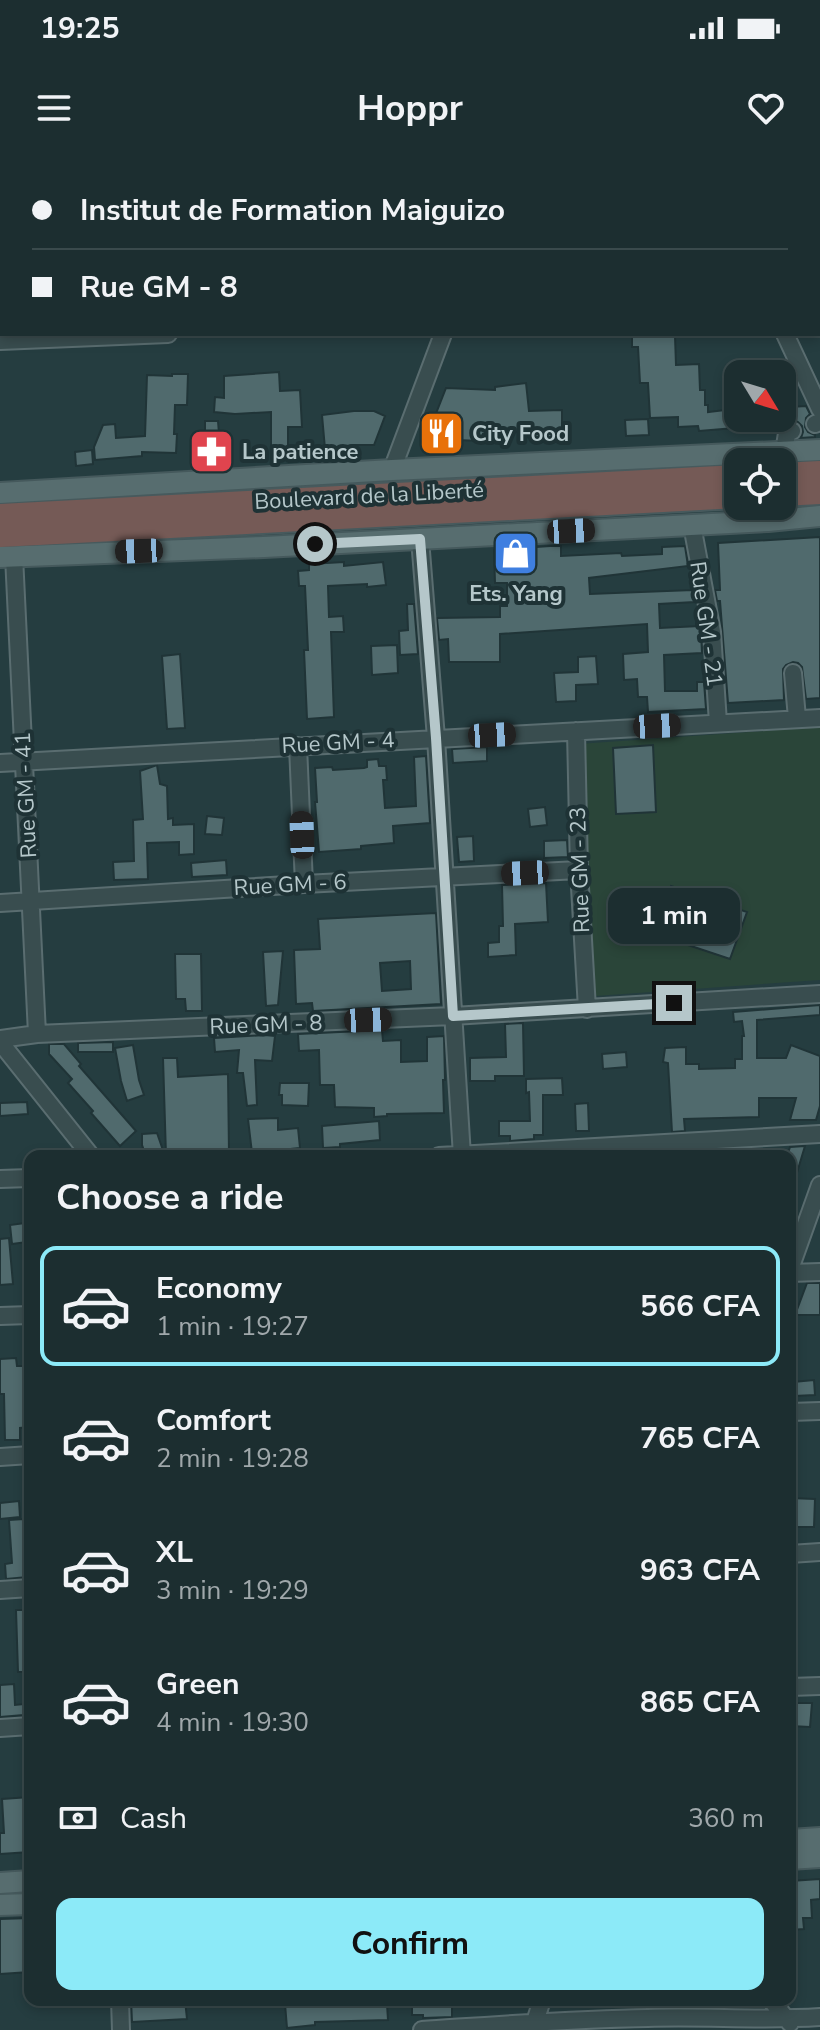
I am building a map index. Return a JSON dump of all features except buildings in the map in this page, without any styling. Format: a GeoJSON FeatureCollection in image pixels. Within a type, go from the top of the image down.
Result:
{"type":"FeatureCollection","features":[{"type":"Feature","properties":{"kind":"highway","name":"Boulevard de la Liberté"},"geometry":{"type":"LineString","coordinates":[[796,466],[820,472]]}},
{"type":"Feature","properties":{"kind":"highway","name":"Boulevard de la Liberté"},"geometry":{"type":"LineString","coordinates":[[0,515],[724,477]]}},
{"type":"Feature","properties":{"kind":"highway"},"geometry":{"type":"LineString","coordinates":[[796,494],[820,493]]}},
{"type":"Feature","properties":{"kind":"highway","name":"Boulevard de la Liberté"},"geometry":{"type":"LineString","coordinates":[[0,536],[724,498]]}},
{"type":"Feature","properties":{"kind":"main road","name":"Boulevard de la Liberté"},"geometry":{"type":"LineString","coordinates":[[796,458],[820,450]]}},
{"type":"Feature","properties":{"kind":"main road","name":"Boulevard de la Liberté"},"geometry":{"type":"LineString","coordinates":[[0,493],[392,470],[724,464]]}},
{"type":"Feature","properties":{"kind":"main road","name":"Boulevard de la Liberté"},"geometry":{"type":"LineString","coordinates":[[7,556],[420,539],[820,516]]}},
{"type":"Feature","properties":{"kind":"main road"},"geometry":{"type":"LineString","coordinates":[[796,1840],[820,1838]]}},
{"type":"Feature","properties":{"kind":"main road"},"geometry":{"type":"LineString","coordinates":[[796,1859],[820,1857]]}},
{"type":"Feature","properties":{"kind":"main road"},"geometry":{"type":"LineString","coordinates":[[0,1883],[24,1881]]}},
{"type":"Feature","properties":{"kind":"main road"},"geometry":{"type":"LineString","coordinates":[[0,1905],[24,1904]]}},
{"type":"Feature","properties":{"kind":"street"},"geometry":{"type":"LineString","coordinates":[[5,339],[103,336]]}},
{"type":"Feature","properties":{"kind":"street"},"geometry":{"type":"LineString","coordinates":[[392,470],[442,336]]}},
{"type":"Feature","properties":{"kind":"street"},"geometry":{"type":"LineString","coordinates":[[786,336],[818,418]]}},
{"type":"Feature","properties":{"kind":"street","name":"Rue GM - 21"},"geometry":{"type":"LineString","coordinates":[[692,525],[712,632],[718,723]]}},
{"type":"Feature","properties":{"kind":"street"},"geometry":{"type":"LineString","coordinates":[[420,539],[436,738],[462,1150]]}},
{"type":"Feature","properties":{"kind":"street","name":"Rue GM - 41"},"geometry":{"type":"LineString","coordinates":[[7,556],[24,761],[37,1034]]}},
{"type":"Feature","properties":{"kind":"street"},"geometry":{"type":"LineString","coordinates":[[793,673],[797,718]]}},
{"type":"Feature","properties":{"kind":"street","name":"Rue GM - 4"},"geometry":{"type":"LineString","coordinates":[[0,763],[820,718]]}},
{"type":"Feature","properties":{"kind":"street","name":"Rue GM - 23"},"geometry":{"type":"LineString","coordinates":[[576,731],[579,870],[587,1009]]}},
{"type":"Feature","properties":{"kind":"street"},"geometry":{"type":"LineString","coordinates":[[298,746],[304,884]]}},
{"type":"Feature","properties":{"kind":"street","name":"Rue GM - 6"},"geometry":{"type":"LineString","coordinates":[[0,903],[579,870]]}},
{"type":"Feature","properties":{"kind":"street","name":"Rue GM - 8"},"geometry":{"type":"LineString","coordinates":[[0,1041],[37,1034],[453,1016],[820,994]]}},
{"type":"Feature","properties":{"kind":"street"},"geometry":{"type":"LineString","coordinates":[[0,1041],[86,1150]]}},
{"type":"Feature","properties":{"kind":"street"},"geometry":{"type":"LineString","coordinates":[[547,1150],[820,1134]]}},
{"type":"Feature","properties":{"kind":"street"},"geometry":{"type":"LineString","coordinates":[[0,1179],[24,1178]]}},
{"type":"Feature","properties":{"kind":"street"},"geometry":{"type":"LineString","coordinates":[[796,1254],[820,1185]]}},
{"type":"Feature","properties":{"kind":"street"},"geometry":{"type":"LineString","coordinates":[[796,1271],[820,1272]]}},
{"type":"Feature","properties":{"kind":"street"},"geometry":{"type":"LineString","coordinates":[[0,1316],[24,1315]]}},
{"type":"Feature","properties":{"kind":"street"},"geometry":{"type":"LineString","coordinates":[[796,1412],[820,1411]]}},
{"type":"Feature","properties":{"kind":"street"},"geometry":{"type":"LineString","coordinates":[[0,1457],[24,1455]]}},
{"type":"Feature","properties":{"kind":"street"},"geometry":{"type":"LineString","coordinates":[[796,1554],[820,1552]]}},
{"type":"Feature","properties":{"kind":"street"},"geometry":{"type":"LineString","coordinates":[[0,1590],[24,1588]]}},
{"type":"Feature","properties":{"kind":"street"},"geometry":{"type":"LineString","coordinates":[[796,1687],[820,1686]]}},
{"type":"Feature","properties":{"kind":"street"},"geometry":{"type":"LineString","coordinates":[[0,1728],[24,1726]]}},
{"type":"Feature","properties":{"kind":"street"},"geometry":{"type":"LineString","coordinates":[[120,2006],[121,2030]]}},
{"type":"Feature","properties":{"kind":"street"},"geometry":{"type":"LineString","coordinates":[[534,2026],[540,2006]]}},
{"type":"Feature","properties":{"kind":"street"},"geometry":{"type":"LineString","coordinates":[[776,2006],[791,2025]]}},
{"type":"Feature","properties":{"kind":"street"},"geometry":{"type":"LineString","coordinates":[[422,2030],[651,2024],[791,2025],[820,2017]]}},
{"type":"Feature","properties":{"kind":"green space"},"geometry":{"type":"Polygon","coordinates":[[[820,727],[820,980],[595,996],[578,744],[820,727]]]}},
{"type":"Feature","properties":{"kind":"place","name":"City Food"},"geometry":{"type":"Point","coordinates":[441,434]}},
{"type":"Feature","properties":{"kind":"place","name":"La patience"},"geometry":{"type":"Point","coordinates":[211,452]}},
{"type":"Feature","properties":{"kind":"place","name":"Ets. Yang"},"geometry":{"type":"Point","coordinates":[516,553]}},
{"type":"Feature","properties":{"kind":"route"},"geometry":{"type":"LineString","coordinates":[[315,544],[420,539],[453,1016],[674,1003]]}}]}
